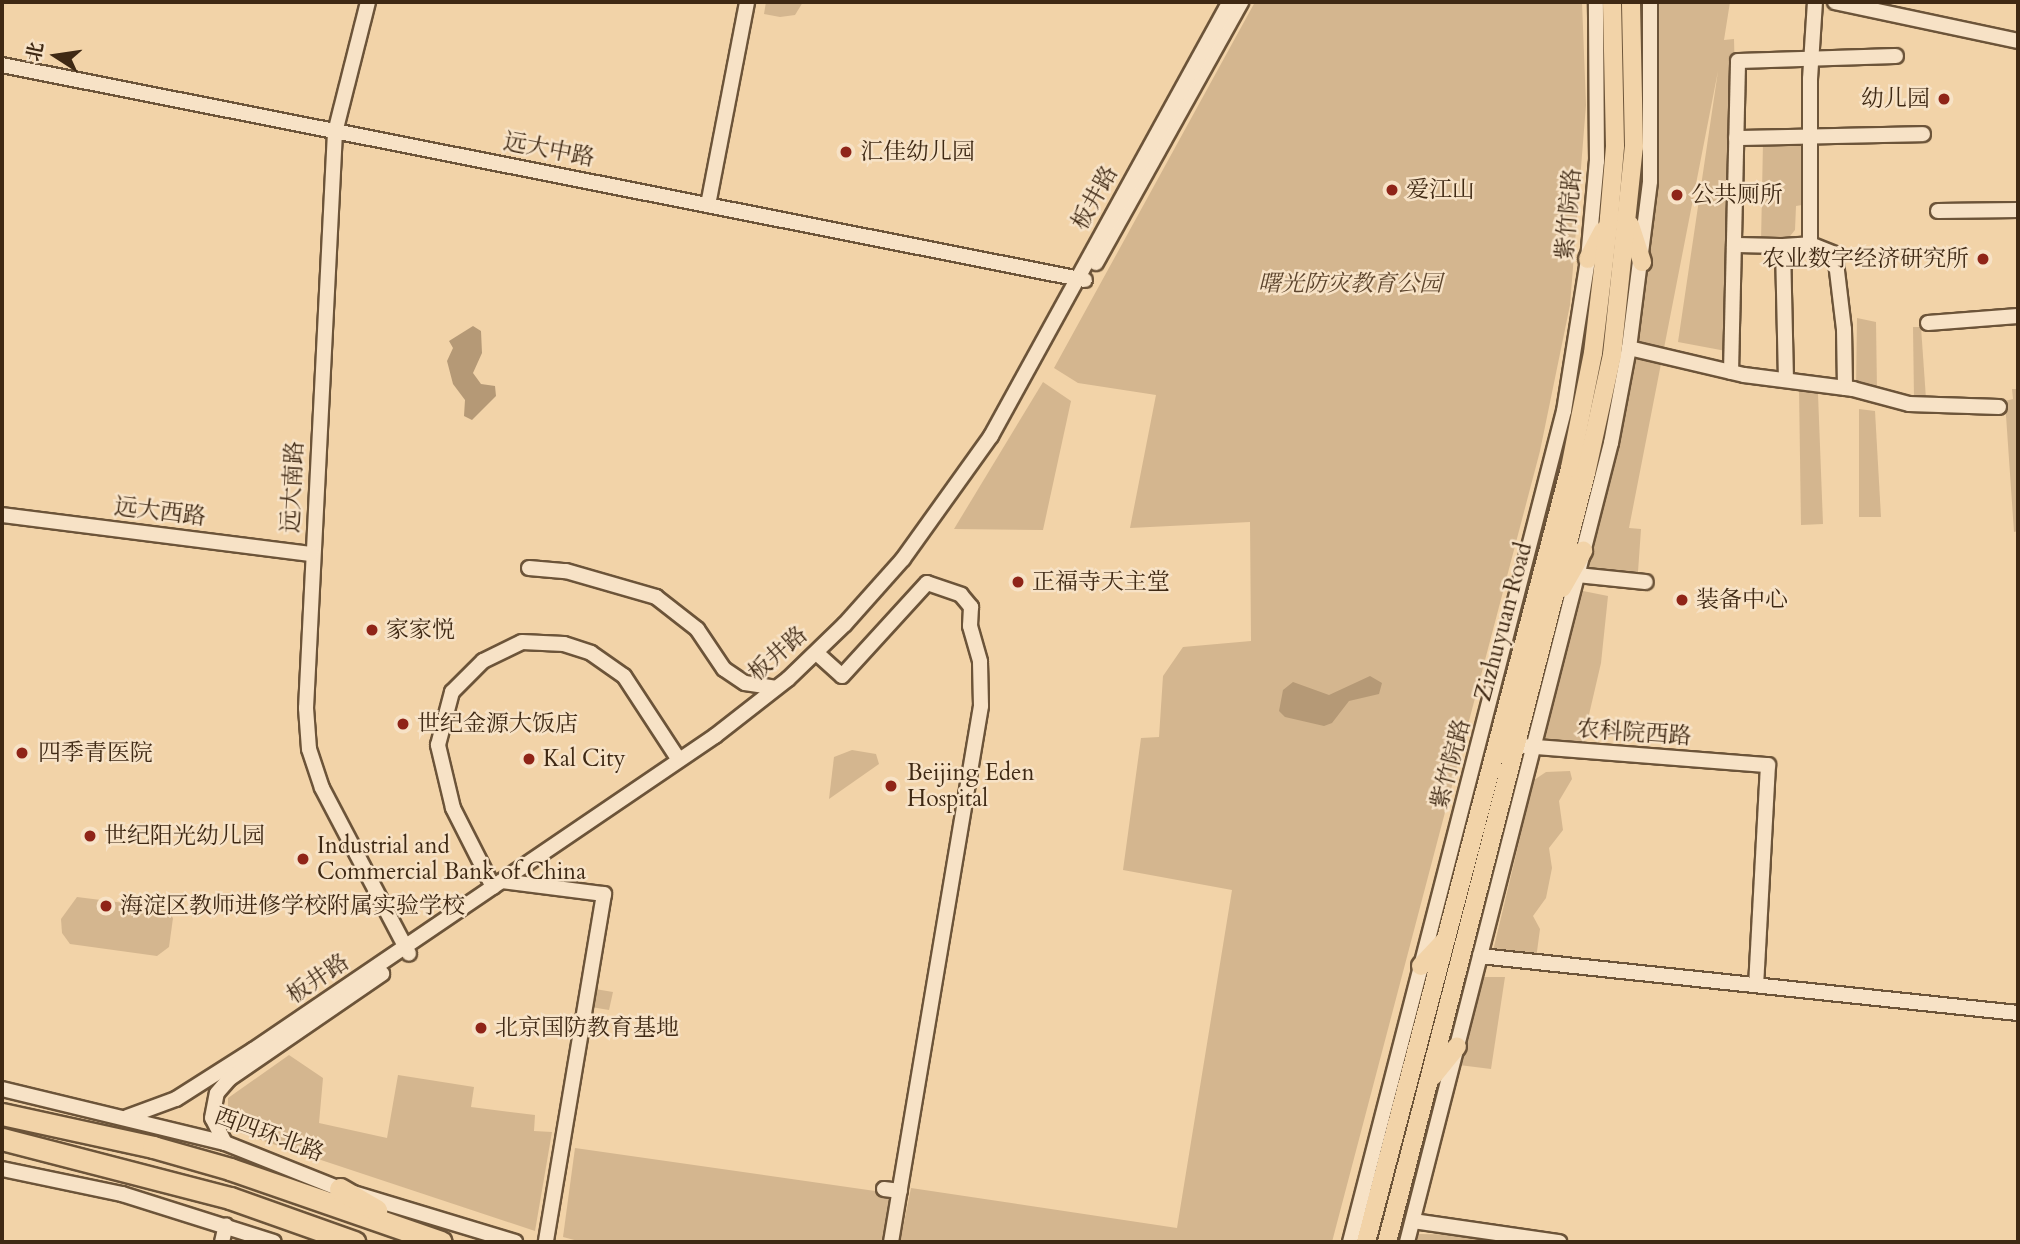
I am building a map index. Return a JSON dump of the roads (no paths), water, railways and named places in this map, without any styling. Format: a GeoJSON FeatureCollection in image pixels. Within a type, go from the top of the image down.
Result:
{"type":"FeatureCollection","features":[{"type":"Feature","properties":{"kind":"highway","name":"西四环北路"},"geometry":{"type":"LineString","coordinates":[[2,1114],[153,1147],[441,1242]]}},
{"type":"Feature","properties":{"kind":"highway"},"geometry":{"type":"LineString","coordinates":[[2,1139],[230,1198],[354,1242]]}},
{"type":"Feature","properties":{"kind":"highway"},"geometry":{"type":"LineString","coordinates":[[340,1189],[421,1235]]}},
{"type":"Feature","properties":{"kind":"main road","name":"Zizhuyuan Road"},"geometry":{"type":"LineString","coordinates":[[1366,1242],[1570,468],[1593,353],[1615,146],[1612,2]]}},
{"type":"Feature","properties":{"kind":"main road","name":"Zizhuyuan Road"},"geometry":{"type":"LineString","coordinates":[[1387,1242],[1428,1082],[1498,741],[1551,606],[1612,355],[1628,219],[1634,136],[1631,2]]}},
{"type":"Feature","properties":{"kind":"main road"},"geometry":{"type":"LineString","coordinates":[[1588,259],[1609,218]]}},
{"type":"Feature","properties":{"kind":"main road"},"geometry":{"type":"LineString","coordinates":[[1628,219],[1642,262]]}},
{"type":"Feature","properties":{"kind":"main road"},"geometry":{"type":"LineString","coordinates":[[1551,606],[1583,551]]}},
{"type":"Feature","properties":{"kind":"main road"},"geometry":{"type":"LineString","coordinates":[[1421,966],[1447,938]]}},
{"type":"Feature","properties":{"kind":"main road"},"geometry":{"type":"LineString","coordinates":[[1428,1082],[1457,1046]]}},
{"type":"Feature","properties":{"kind":"street","name":"远大南路"},"geometry":{"type":"LineString","coordinates":[[368,2],[335,132],[306,708],[309,749],[340,827],[408,951]]}},
{"type":"Feature","properties":{"kind":"street"},"geometry":{"type":"LineString","coordinates":[[708,205],[747,2]]}},
{"type":"Feature","properties":{"kind":"street","name":"板井路"},"geometry":{"type":"LineString","coordinates":[[127,1117],[176,1099],[408,951],[679,760],[775,688],[845,624],[946,502],[996,426],[1082,280],[1230,2]]}},
{"type":"Feature","properties":{"kind":"street"},"geometry":{"type":"LineString","coordinates":[[225,1143],[212,1118],[217,1093],[229,1079],[503,885],[720,743],[821,657],[901,573],[953,507],[1241,2]]}},
{"type":"Feature","properties":{"kind":"street","name":"紫竹院路"},"geometry":{"type":"LineString","coordinates":[[1350,1242],[1421,966],[1498,741],[1564,411],[1588,259],[1600,100],[1596,2]]}},
{"type":"Feature","properties":{"kind":"street"},"geometry":{"type":"LineString","coordinates":[[1407,1242],[1583,551],[1629,348],[1642,262],[1650,181],[1650,2]]}},
{"type":"Feature","properties":{"kind":"street"},"geometry":{"type":"LineString","coordinates":[[1810,244],[1811,58],[1815,2]]}},
{"type":"Feature","properties":{"kind":"street"},"geometry":{"type":"LineString","coordinates":[[1835,2],[2018,41]]}},
{"type":"Feature","properties":{"kind":"street"},"geometry":{"type":"LineString","coordinates":[[1731,372],[1738,61],[1896,56]]}},
{"type":"Feature","properties":{"kind":"street","name":"远大中路"},"geometry":{"type":"LineString","coordinates":[[2,65],[1082,280]]}},
{"type":"Feature","properties":{"kind":"street"},"geometry":{"type":"LineString","coordinates":[[1736,138],[1923,134]]}},
{"type":"Feature","properties":{"kind":"street"},"geometry":{"type":"LineString","coordinates":[[1938,211],[2018,210]]}},
{"type":"Feature","properties":{"kind":"street"},"geometry":{"type":"LineString","coordinates":[[1734,245],[1810,244],[1835,254],[1844,329],[1845,388]]}},
{"type":"Feature","properties":{"kind":"street"},"geometry":{"type":"LineString","coordinates":[[1783,246],[1786,380]]}},
{"type":"Feature","properties":{"kind":"street"},"geometry":{"type":"LineString","coordinates":[[1928,323],[2018,316]]}},
{"type":"Feature","properties":{"kind":"street"},"geometry":{"type":"LineString","coordinates":[[1629,348],[1731,372],[1845,388],[1909,404],[1999,407]]}},
{"type":"Feature","properties":{"kind":"street","name":"远大西路"},"geometry":{"type":"LineString","coordinates":[[2,515],[312,554]]}},
{"type":"Feature","properties":{"kind":"street"},"geometry":{"type":"LineString","coordinates":[[529,568],[566,571],[656,597],[697,629],[724,668],[745,683],[775,688]]}},
{"type":"Feature","properties":{"kind":"street"},"geometry":{"type":"LineString","coordinates":[[1577,575],[1646,582]]}},
{"type":"Feature","properties":{"kind":"street"},"geometry":{"type":"LineString","coordinates":[[821,657],[842,676],[927,583],[961,595],[971,607],[970,626],[980,662],[981,706],[891,1242]]}},
{"type":"Feature","properties":{"kind":"street"},"geometry":{"type":"LineString","coordinates":[[503,885],[453,808],[438,745],[452,692],[483,661],[522,642],[564,644],[591,653],[624,676],[679,760]]}},
{"type":"Feature","properties":{"kind":"street","name":"农科院西路"},"geometry":{"type":"LineString","coordinates":[[1498,741],[1533,748],[1768,765],[1756,984]]}},
{"type":"Feature","properties":{"kind":"street"},"geometry":{"type":"LineString","coordinates":[[503,885],[604,894],[546,1242]]}},
{"type":"Feature","properties":{"kind":"street"},"geometry":{"type":"LineString","coordinates":[[1480,956],[2018,1013]]}},
{"type":"Feature","properties":{"kind":"street","name":"西四环北路"},"geometry":{"type":"LineString","coordinates":[[2,1089],[127,1117],[225,1143],[340,1189],[514,1242]]}},
{"type":"Feature","properties":{"kind":"street"},"geometry":{"type":"LineString","coordinates":[[2,1168],[122,1194],[274,1242]]}},
{"type":"Feature","properties":{"kind":"street"},"geometry":{"type":"LineString","coordinates":[[884,1189],[900,1191]]}},
{"type":"Feature","properties":{"kind":"street"},"geometry":{"type":"LineString","coordinates":[[1413,1221],[1559,1242]]}},
{"type":"Feature","properties":{"kind":"street"},"geometry":{"type":"LineString","coordinates":[[222,1242],[226,1225]]}},
{"type":"Feature","properties":{"kind":"place","name":"幼儿园"},"geometry":{"type":"Point","coordinates":[1944,99]}},
{"type":"Feature","properties":{"kind":"place","name":"汇佳幼儿园"},"geometry":{"type":"Point","coordinates":[846,152]}},
{"type":"Feature","properties":{"kind":"place","name":"爱江山"},"geometry":{"type":"Point","coordinates":[1392,190]}},
{"type":"Feature","properties":{"kind":"place","name":"公共厕所"},"geometry":{"type":"Point","coordinates":[1677,195]}},
{"type":"Feature","properties":{"kind":"place","name":"农业数字经济研究所"},"geometry":{"type":"Point","coordinates":[1983,259]}},
{"type":"Feature","properties":{"kind":"place","name":"正福寺天主堂"},"geometry":{"type":"Point","coordinates":[1018,582]}},
{"type":"Feature","properties":{"kind":"place","name":"装备中心"},"geometry":{"type":"Point","coordinates":[1682,600]}},
{"type":"Feature","properties":{"kind":"place","name":"家家悦"},"geometry":{"type":"Point","coordinates":[372,630]}},
{"type":"Feature","properties":{"kind":"place","name":"世纪金源大饭店"},"geometry":{"type":"Point","coordinates":[403,724]}},
{"type":"Feature","properties":{"kind":"place","name":"四季青医院"},"geometry":{"type":"Point","coordinates":[22,753]}},
{"type":"Feature","properties":{"kind":"place","name":"Kal City"},"geometry":{"type":"Point","coordinates":[529,759]}},
{"type":"Feature","properties":{"kind":"place","name":"Beijing Eden Hospital"},"geometry":{"type":"Point","coordinates":[891,786]}},
{"type":"Feature","properties":{"kind":"place","name":"世纪阳光幼儿园"},"geometry":{"type":"Point","coordinates":[90,836]}},
{"type":"Feature","properties":{"kind":"place","name":"Industrial and Commercial Bank of China"},"geometry":{"type":"Point","coordinates":[303,859]}},
{"type":"Feature","properties":{"kind":"place","name":"海淀区教师进修学校附属实验学校"},"geometry":{"type":"Point","coordinates":[106,906]}},
{"type":"Feature","properties":{"kind":"place","name":"北京国防教育基地"},"geometry":{"type":"Point","coordinates":[481,1028]}},
{"type":"Feature","properties":{"kind":"park label","name":"曙光防灾教育公园"},"geometry":{"type":"Point","coordinates":[1350,284]}}]}
